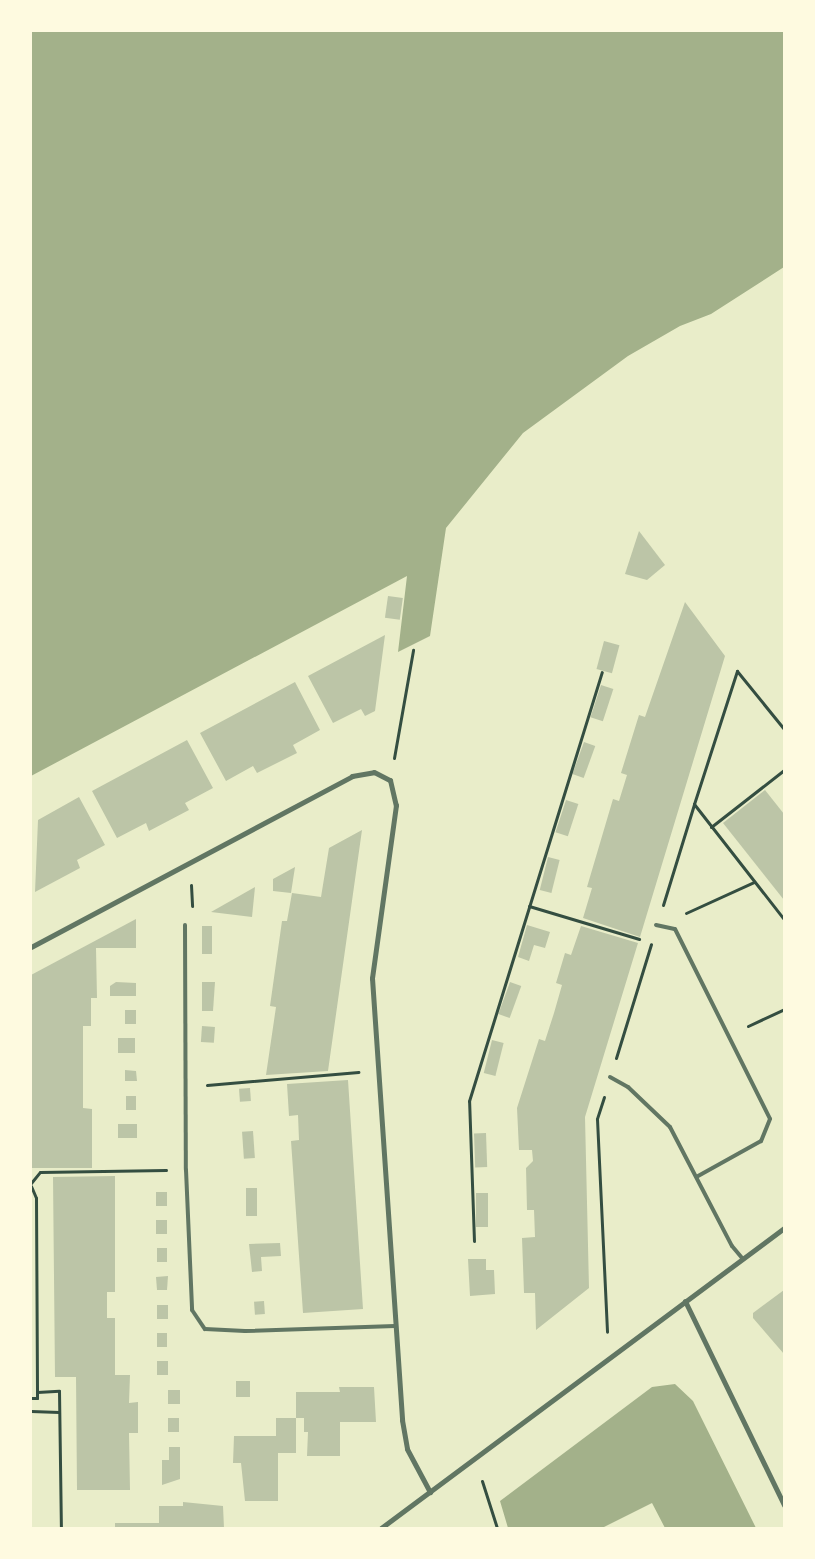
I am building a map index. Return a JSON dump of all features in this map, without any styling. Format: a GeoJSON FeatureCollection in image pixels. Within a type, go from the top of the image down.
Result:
{"type":"FeatureCollection","features":[{"type":"Feature","properties":{"kind":"street"},"geometry":{"type":"LineString","coordinates":[[31,947],[352,776],[374,772],[390,780],[396,805],[372,978],[395,1326],[407,1449],[430,1492]]}},
{"type":"Feature","properties":{"kind":"street"},"geometry":{"type":"LineString","coordinates":[[381,1528],[784,1228]]}},
{"type":"Feature","properties":{"kind":"street"},"geometry":{"type":"LineString","coordinates":[[685,1301],[784,1504]]}},
{"type":"Feature","properties":{"kind":"lane"},"geometry":{"type":"LineString","coordinates":[[656,925],[676,929],[770,1119],[760,1141],[698,1176]]}},
{"type":"Feature","properties":{"kind":"lane"},"geometry":{"type":"LineString","coordinates":[[185,926],[186,1170],[189,1288],[192,1310],[206,1329],[245,1331],[395,1326]]}},
{"type":"Feature","properties":{"kind":"lane"},"geometry":{"type":"LineString","coordinates":[[610,1077],[628,1087],[670,1127],[698,1176],[732,1246],[742,1258]]}},
{"type":"Feature","properties":{"kind":"path"},"geometry":{"type":"LineString","coordinates":[[390,780],[413,650]]}},
{"type":"Feature","properties":{"kind":"path"},"geometry":{"type":"LineString","coordinates":[[620,1350],[605,1329],[597,1119],[656,925],[737,671],[784,729]]}},
{"type":"Feature","properties":{"kind":"path"},"geometry":{"type":"LineString","coordinates":[[474,1241],[469,1101],[602,672]]}},
{"type":"Feature","properties":{"kind":"path"},"geometry":{"type":"LineString","coordinates":[[711,827],[784,770]]}},
{"type":"Feature","properties":{"kind":"path"},"geometry":{"type":"LineString","coordinates":[[694,804],[784,919]]}},
{"type":"Feature","properties":{"kind":"path"},"geometry":{"type":"LineString","coordinates":[[185,926],[192,910],[190,862]]}},
{"type":"Feature","properties":{"kind":"path"},"geometry":{"type":"LineString","coordinates":[[656,925],[754,882]]}},
{"type":"Feature","properties":{"kind":"path"},"geometry":{"type":"LineString","coordinates":[[529,906],[652,943]]}},
{"type":"Feature","properties":{"kind":"path"},"geometry":{"type":"LineString","coordinates":[[728,1035],[784,1009]]}},
{"type":"Feature","properties":{"kind":"path"},"geometry":{"type":"LineString","coordinates":[[185,1087],[378,1070]]}},
{"type":"Feature","properties":{"kind":"path"},"geometry":{"type":"LineString","coordinates":[[31,1398],[37,1398],[37,1392],[36,1198],[31,1184],[40,1172],[186,1170]]}},
{"type":"Feature","properties":{"kind":"path"},"geometry":{"type":"LineString","coordinates":[[37,1392],[59,1391],[61,1528]]}},
{"type":"Feature","properties":{"kind":"path"},"geometry":{"type":"LineString","coordinates":[[31,1410],[59,1412]]}},
{"type":"Feature","properties":{"kind":"path"},"geometry":{"type":"LineString","coordinates":[[474,1458],[496,1528]]}},
{"type":"Feature","properties":{"kind":"shaded area"},"geometry":{"type":"Polygon","coordinates":[[[31,31],[784,31],[784,267],[711,314],[680,326],[628,356],[523,433],[446,528],[430,636],[398,652],[407,576],[31,776],[31,31]]]}},
{"type":"Feature","properties":{"kind":"shaded area"},"geometry":{"type":"Polygon","coordinates":[[[675,1384],[693,1401],[756,1528],[665,1528],[652,1503],[602,1528],[508,1528],[500,1501],[652,1387],[675,1384]]]}},
{"type":"Feature","properties":{"kind":"building"},"geometry":{"type":"Polygon","coordinates":[[[639,531],[665,565],[647,580],[625,574],[639,531]]]}},
{"type":"Feature","properties":{"kind":"building"},"geometry":{"type":"Polygon","coordinates":[[[388,596],[403,598],[400,620],[385,618],[388,596]]]}},
{"type":"Feature","properties":{"kind":"building"},"geometry":{"type":"Polygon","coordinates":[[[685,602],[725,656],[640,937],[583,918],[592,888],[587,887],[613,799],[619,801],[627,775],[621,773],[639,715],[645,717],[685,602]]]}},
{"type":"Feature","properties":{"kind":"building"},"geometry":{"type":"Polygon","coordinates":[[[385,635],[375,711],[365,716],[361,709],[333,723],[308,676],[385,635]]]}},
{"type":"Feature","properties":{"kind":"building"},"geometry":{"type":"Polygon","coordinates":[[[604,641],[619,645],[612,673],[596,669],[604,641]]]}},
{"type":"Feature","properties":{"kind":"building"},"geometry":{"type":"Polygon","coordinates":[[[295,682],[320,730],[293,745],[297,753],[257,773],[253,766],[226,781],[200,733],[295,682]]]}},
{"type":"Feature","properties":{"kind":"building"},"geometry":{"type":"Polygon","coordinates":[[[601,685],[613,689],[603,721],[590,717],[601,685]]]}},
{"type":"Feature","properties":{"kind":"building"},"geometry":{"type":"Polygon","coordinates":[[[187,740],[213,788],[185,803],[189,810],[149,831],[146,823],[117,838],[92,791],[187,740]]]}},
{"type":"Feature","properties":{"kind":"building"},"geometry":{"type":"Polygon","coordinates":[[[584,742],[595,746],[584,778],[572,774],[584,742]]]}},
{"type":"Feature","properties":{"kind":"building"},"geometry":{"type":"Polygon","coordinates":[[[765,790],[784,814],[784,900],[723,823],[765,790]]]}},
{"type":"Feature","properties":{"kind":"building"},"geometry":{"type":"Polygon","coordinates":[[[79,797],[105,845],[77,860],[80,868],[35,892],[38,820],[79,797]]]}},
{"type":"Feature","properties":{"kind":"building"},"geometry":{"type":"Polygon","coordinates":[[[566,800],[578,804],[568,836],[555,832],[566,800]]]}},
{"type":"Feature","properties":{"kind":"building"},"geometry":{"type":"Polygon","coordinates":[[[362,830],[328,1071],[266,1075],[276,1007],[270,1006],[282,921],[287,921],[292,893],[321,897],[329,848],[362,830]]]}},
{"type":"Feature","properties":{"kind":"building"},"geometry":{"type":"Polygon","coordinates":[[[548,857],[560,860],[551,893],[540,890],[548,857]]]}},
{"type":"Feature","properties":{"kind":"building"},"geometry":{"type":"Polygon","coordinates":[[[295,867],[291,893],[273,891],[273,879],[295,867]]]}},
{"type":"Feature","properties":{"kind":"building"},"geometry":{"type":"Polygon","coordinates":[[[255,887],[252,917],[211,912],[255,887]]]}},
{"type":"Feature","properties":{"kind":"building"},"geometry":{"type":"Polygon","coordinates":[[[136,919],[136,948],[96,948],[97,998],[91,998],[91,1026],[83,1026],[83,1108],[92,1109],[92,1168],[31,1168],[31,975],[136,919]]]}},
{"type":"Feature","properties":{"kind":"building"},"geometry":{"type":"Polygon","coordinates":[[[527,925],[550,932],[545,948],[534,945],[529,961],[518,957],[527,925]]]}},
{"type":"Feature","properties":{"kind":"building"},"geometry":{"type":"Polygon","coordinates":[[[202,926],[212,926],[212,954],[202,954],[202,926]]]}},
{"type":"Feature","properties":{"kind":"building"},"geometry":{"type":"Polygon","coordinates":[[[581,926],[638,943],[585,1117],[589,1288],[536,1330],[535,1293],[524,1293],[522,1238],[535,1237],[534,1210],[527,1210],[526,1168],[533,1161],[532,1150],[519,1150],[517,1108],[539,1039],[545,1041],[554,1013],[562,985],[556,983],[565,953],[571,955],[581,926]]]}},
{"type":"Feature","properties":{"kind":"building"},"geometry":{"type":"Polygon","coordinates":[[[116,982],[136,983],[136,996],[110,996],[110,986],[116,982]]]}},
{"type":"Feature","properties":{"kind":"building"},"geometry":{"type":"Polygon","coordinates":[[[202,982],[215,982],[213,1011],[202,1011],[202,982]]]}},
{"type":"Feature","properties":{"kind":"building"},"geometry":{"type":"Polygon","coordinates":[[[510,982],[521,986],[510,1018],[498,1014],[510,982]]]}},
{"type":"Feature","properties":{"kind":"building"},"geometry":{"type":"Polygon","coordinates":[[[125,1010],[136,1010],[136,1024],[125,1024],[125,1010]]]}},
{"type":"Feature","properties":{"kind":"building"},"geometry":{"type":"Polygon","coordinates":[[[202,1026],[215,1027],[214,1043],[201,1042],[202,1026]]]}},
{"type":"Feature","properties":{"kind":"building"},"geometry":{"type":"Polygon","coordinates":[[[118,1038],[135,1038],[135,1053],[118,1053],[118,1038]]]}},
{"type":"Feature","properties":{"kind":"building"},"geometry":{"type":"Polygon","coordinates":[[[492,1040],[504,1043],[495,1076],[484,1073],[492,1040]]]}},
{"type":"Feature","properties":{"kind":"building"},"geometry":{"type":"Polygon","coordinates":[[[125,1070],[136,1071],[137,1081],[125,1081],[125,1070]]]}},
{"type":"Feature","properties":{"kind":"building"},"geometry":{"type":"Polygon","coordinates":[[[348,1080],[363,1309],[303,1313],[291,1141],[299,1140],[298,1115],[289,1116],[287,1084],[348,1080]]]}},
{"type":"Feature","properties":{"kind":"building"},"geometry":{"type":"Polygon","coordinates":[[[250,1088],[251,1101],[240,1102],[239,1089],[250,1088]]]}},
{"type":"Feature","properties":{"kind":"building"},"geometry":{"type":"Polygon","coordinates":[[[126,1096],[136,1096],[136,1110],[126,1110],[126,1096]]]}},
{"type":"Feature","properties":{"kind":"building"},"geometry":{"type":"Polygon","coordinates":[[[118,1124],[137,1124],[137,1138],[118,1138],[118,1124]]]}},
{"type":"Feature","properties":{"kind":"building"},"geometry":{"type":"Polygon","coordinates":[[[253,1131],[255,1158],[244,1159],[242,1132],[253,1131]]]}},
{"type":"Feature","properties":{"kind":"building"},"geometry":{"type":"Polygon","coordinates":[[[474,1133],[486,1133],[487,1167],[475,1167],[474,1133]]]}},
{"type":"Feature","properties":{"kind":"building"},"geometry":{"type":"Polygon","coordinates":[[[115,1176],[115,1292],[107,1292],[107,1318],[115,1318],[115,1375],[130,1375],[129,1403],[138,1402],[138,1433],[129,1433],[130,1490],[77,1490],[76,1377],[55,1377],[53,1177],[115,1176]]]}},
{"type":"Feature","properties":{"kind":"building"},"geometry":{"type":"Polygon","coordinates":[[[246,1188],[257,1188],[257,1216],[246,1216],[246,1188]]]}},
{"type":"Feature","properties":{"kind":"building"},"geometry":{"type":"Polygon","coordinates":[[[156,1192],[167,1192],[167,1206],[156,1206],[156,1192]]]}},
{"type":"Feature","properties":{"kind":"building"},"geometry":{"type":"Polygon","coordinates":[[[476,1193],[488,1193],[488,1227],[476,1227],[476,1193]]]}},
{"type":"Feature","properties":{"kind":"building"},"geometry":{"type":"Polygon","coordinates":[[[156,1220],[167,1220],[167,1234],[156,1234],[156,1220]]]}},
{"type":"Feature","properties":{"kind":"building"},"geometry":{"type":"Polygon","coordinates":[[[280,1243],[281,1256],[261,1257],[262,1271],[252,1272],[249,1244],[280,1243]]]}},
{"type":"Feature","properties":{"kind":"building"},"geometry":{"type":"Polygon","coordinates":[[[157,1248],[167,1248],[167,1262],[157,1262],[157,1248]]]}},
{"type":"Feature","properties":{"kind":"building"},"geometry":{"type":"Polygon","coordinates":[[[468,1259],[486,1259],[486,1270],[494,1270],[495,1294],[470,1296],[468,1259]]]}},
{"type":"Feature","properties":{"kind":"building"},"geometry":{"type":"Polygon","coordinates":[[[168,1276],[167,1290],[157,1290],[156,1277],[168,1276]]]}},
{"type":"Feature","properties":{"kind":"building"},"geometry":{"type":"Polygon","coordinates":[[[784,1290],[784,1354],[753,1318],[753,1313],[784,1290]]]}},
{"type":"Feature","properties":{"kind":"building"},"geometry":{"type":"Polygon","coordinates":[[[264,1301],[265,1314],[255,1315],[254,1302],[264,1301]]]}},
{"type":"Feature","properties":{"kind":"building"},"geometry":{"type":"Polygon","coordinates":[[[157,1305],[168,1305],[168,1319],[157,1319],[157,1305]]]}},
{"type":"Feature","properties":{"kind":"building"},"geometry":{"type":"Polygon","coordinates":[[[157,1333],[167,1333],[167,1347],[157,1347],[157,1333]]]}},
{"type":"Feature","properties":{"kind":"building"},"geometry":{"type":"Polygon","coordinates":[[[157,1361],[168,1361],[168,1375],[157,1375],[157,1361]]]}},
{"type":"Feature","properties":{"kind":"building"},"geometry":{"type":"Polygon","coordinates":[[[236,1381],[250,1381],[250,1397],[236,1397],[236,1381]]]}},
{"type":"Feature","properties":{"kind":"building"},"geometry":{"type":"Polygon","coordinates":[[[339,1387],[374,1387],[376,1422],[340,1422],[340,1456],[307,1456],[308,1432],[304,1432],[304,1418],[296,1418],[296,1392],[340,1392],[339,1387]]]}},
{"type":"Feature","properties":{"kind":"building"},"geometry":{"type":"Polygon","coordinates":[[[168,1390],[180,1390],[180,1404],[168,1404],[168,1390]]]}},
{"type":"Feature","properties":{"kind":"building"},"geometry":{"type":"Polygon","coordinates":[[[168,1418],[179,1418],[179,1432],[168,1432],[168,1418]]]}},
{"type":"Feature","properties":{"kind":"building"},"geometry":{"type":"Polygon","coordinates":[[[276,1418],[296,1418],[296,1453],[278,1453],[278,1501],[245,1501],[241,1463],[233,1463],[234,1436],[276,1436],[276,1418]]]}},
{"type":"Feature","properties":{"kind":"building"},"geometry":{"type":"Polygon","coordinates":[[[169,1447],[180,1447],[180,1479],[162,1485],[162,1460],[169,1460],[169,1447]]]}},
{"type":"Feature","properties":{"kind":"building"},"geometry":{"type":"Polygon","coordinates":[[[183,1502],[223,1506],[224,1528],[115,1528],[115,1523],[159,1523],[159,1506],[183,1506],[183,1502]]]}}]}
